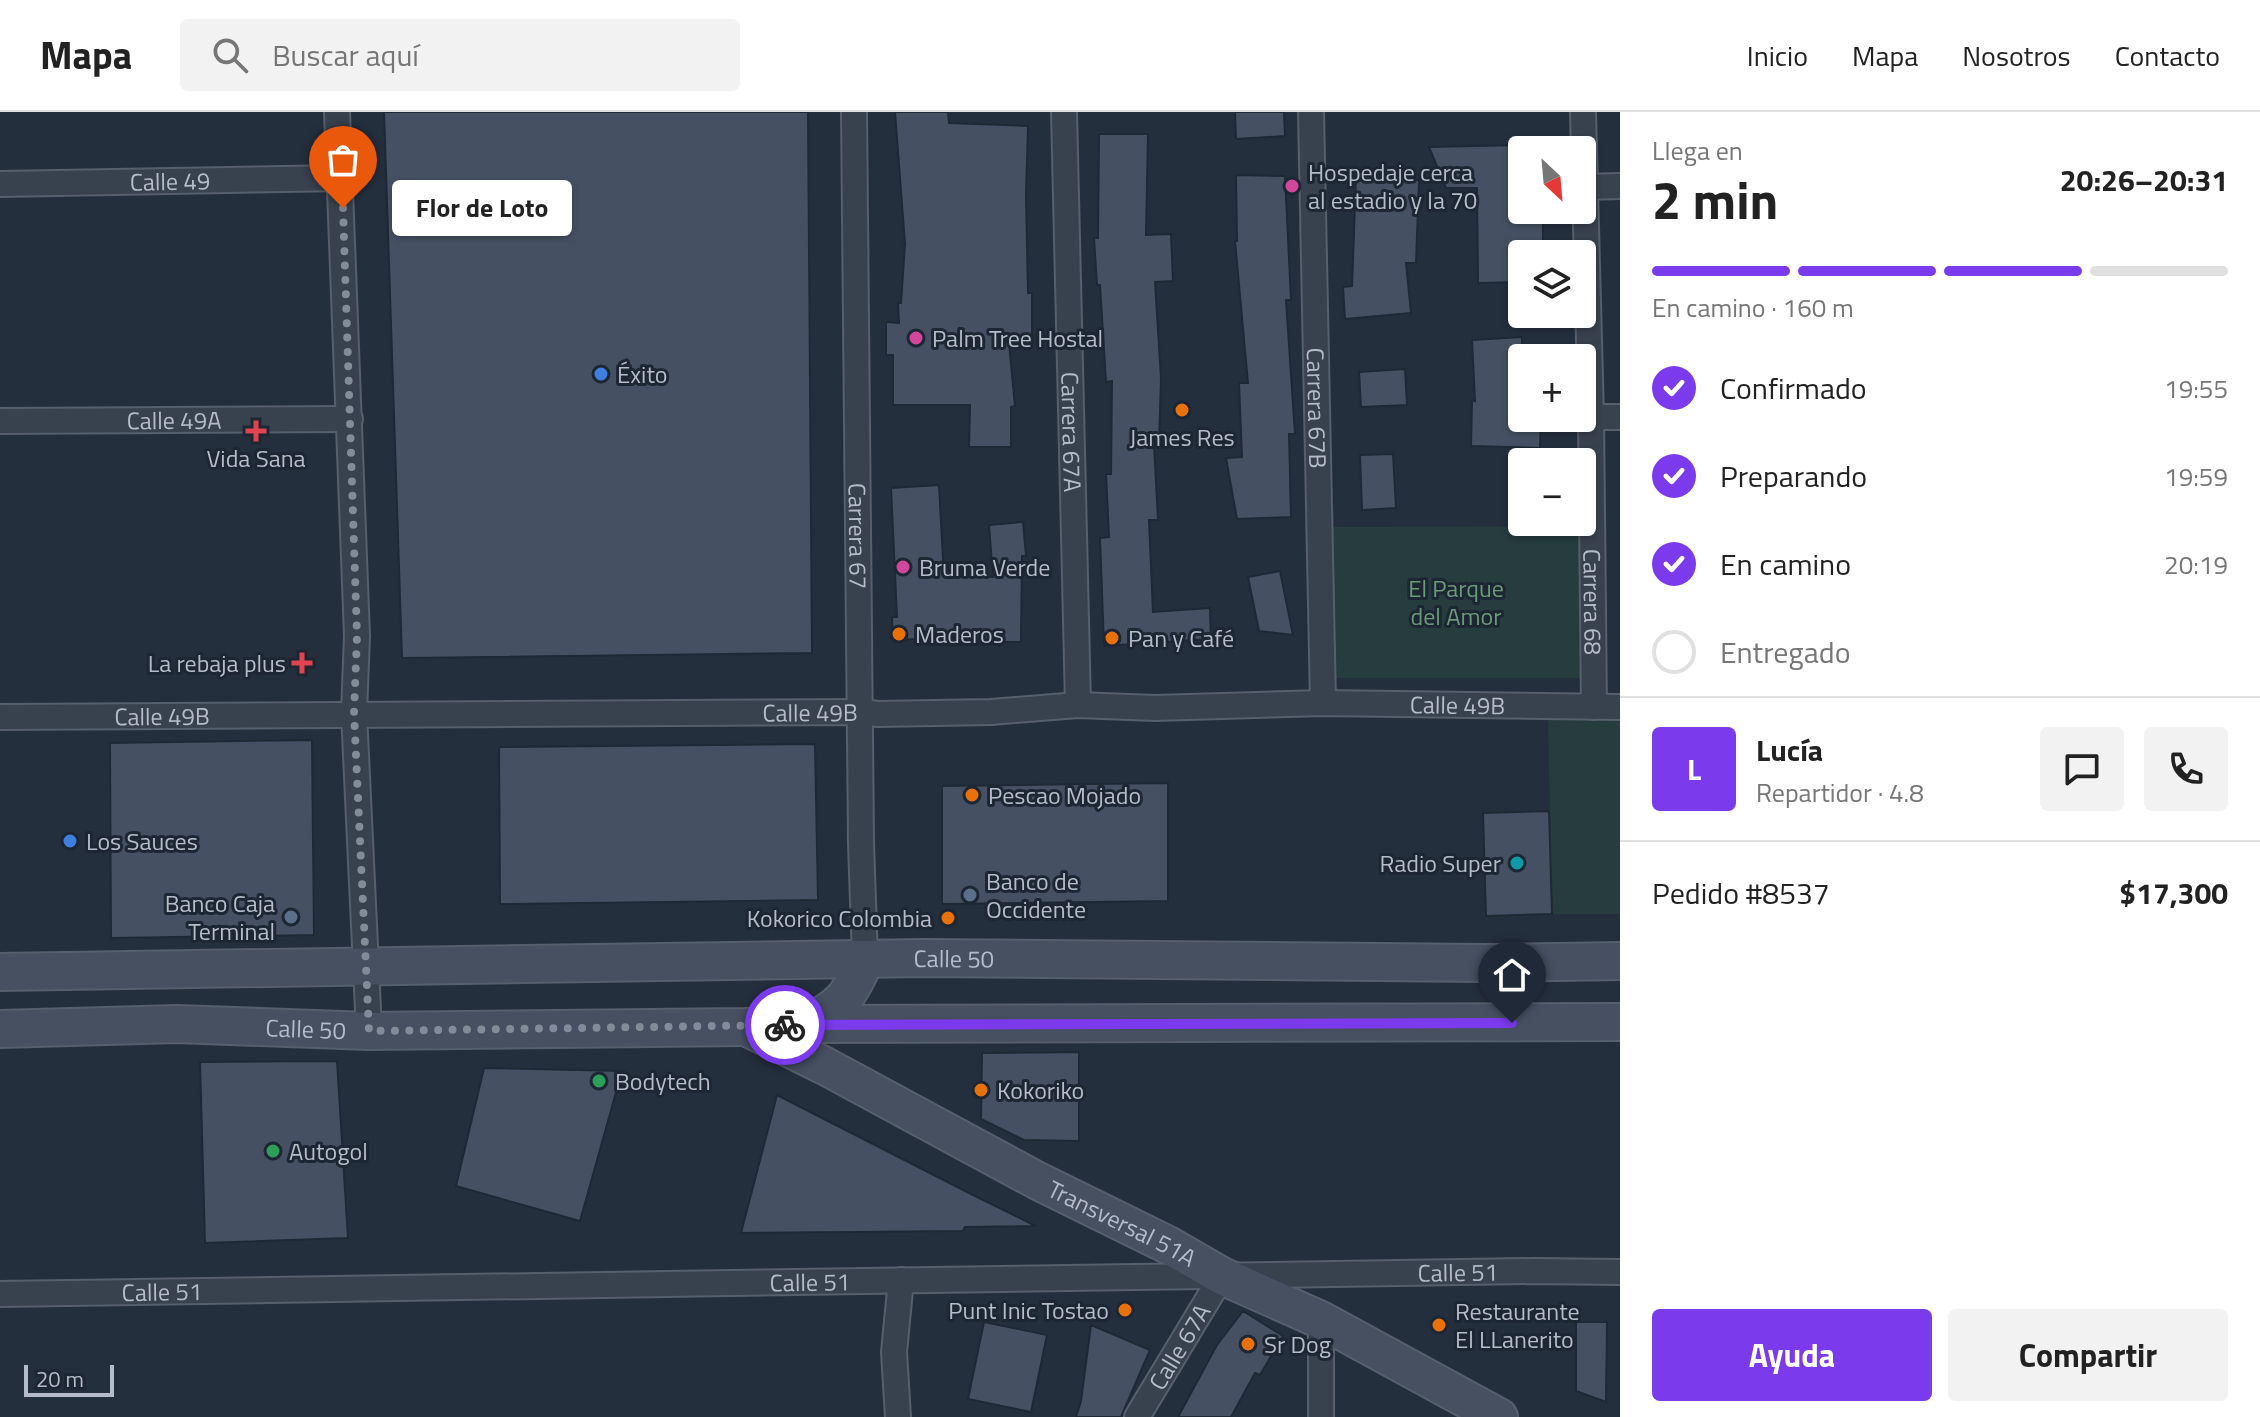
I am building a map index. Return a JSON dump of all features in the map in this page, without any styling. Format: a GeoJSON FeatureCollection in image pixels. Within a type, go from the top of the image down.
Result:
{"type":"FeatureCollection","features":[{"type":"Feature","properties":{"kind":"main road","name":"Calle 50"},"geometry":{"type":"LineString","coordinates":[[0,972],[865,960],[1620,961]]}},
{"type":"Feature","properties":{"kind":"main road"},"geometry":{"type":"LineString","coordinates":[[807,1024],[831,1011],[852,991],[865,960]]}},
{"type":"Feature","properties":{"kind":"main road","name":"Calle 50"},"geometry":{"type":"LineString","coordinates":[[0,1029],[177,1024],[369,1031],[807,1024],[1620,1022]]}},
{"type":"Feature","properties":{"kind":"main road","name":"Transversal 51A"},"geometry":{"type":"LineString","coordinates":[[746,1027],[1038,1181],[1170,1246],[1222,1276],[1321,1320],[1499,1417]]}},
{"type":"Feature","properties":{"kind":"street"},"geometry":{"type":"LineString","coordinates":[[337,112],[342,178],[357,636],[354,713],[369,1031]]}},
{"type":"Feature","properties":{"kind":"street","name":"Carrera 67"},"geometry":{"type":"LineString","coordinates":[[854,112],[861,843],[865,960]]}},
{"type":"Feature","properties":{"kind":"street","name":"Carrera 67A"},"geometry":{"type":"LineString","coordinates":[[1064,112],[1078,705]]}},
{"type":"Feature","properties":{"kind":"street","name":"Carrera 67B"},"geometry":{"type":"LineString","coordinates":[[1311,112],[1323,703]]}},
{"type":"Feature","properties":{"kind":"street","name":"Carrera 68"},"geometry":{"type":"LineString","coordinates":[[1583,112],[1584,136]]}},
{"type":"Feature","properties":{"kind":"street","name":"Calle 49"},"geometry":{"type":"LineString","coordinates":[[0,184],[342,178]]}},
{"type":"Feature","properties":{"kind":"street"},"geometry":{"type":"LineString","coordinates":[[1596,187],[1620,186]]}},
{"type":"Feature","properties":{"kind":"street","name":"Carrera 68"},"geometry":{"type":"LineString","coordinates":[[1586,224],[1589,344]]}},
{"type":"Feature","properties":{"kind":"street"},"geometry":{"type":"LineString","coordinates":[[1596,417],[1620,417]]}},
{"type":"Feature","properties":{"kind":"street","name":"Calle 49A"},"geometry":{"type":"LineString","coordinates":[[0,421],[350,419]]}},
{"type":"Feature","properties":{"kind":"street","name":"Carrera 68"},"geometry":{"type":"LineString","coordinates":[[1591,432],[1594,707]]}},
{"type":"Feature","properties":{"kind":"street","name":"Calle 49B"},"geometry":{"type":"LineString","coordinates":[[0,717],[354,713],[515,716],[878,714],[991,712],[1078,705],[1155,708],[1323,703],[1620,707]]}},
{"type":"Feature","properties":{"kind":"street","name":"Calle 51"},"geometry":{"type":"LineString","coordinates":[[0,1294],[1620,1272]]}},
{"type":"Feature","properties":{"kind":"street","name":"Calle 67A"},"geometry":{"type":"LineString","coordinates":[[1137,1417],[1222,1276]]}},
{"type":"Feature","properties":{"kind":"street"},"geometry":{"type":"LineString","coordinates":[[898,1417],[894,1352],[901,1280]]}},
{"type":"Feature","properties":{"kind":"street"},"geometry":{"type":"LineString","coordinates":[[1321,1320],[1321,1417]]}},
{"type":"Feature","properties":{"kind":"green space","name":"El Parque del Amor"},"geometry":{"type":"Polygon","coordinates":[[[1508,526],[1508,536],[1579,536],[1581,678],[1333,678],[1332,527],[1508,526]]]}},
{"type":"Feature","properties":{"kind":"green space"},"geometry":{"type":"Polygon","coordinates":[[[1620,719],[1620,914],[1552,914],[1548,720],[1620,719]]]}},
{"type":"Feature","properties":{"kind":"building","name":"Éxito"},"geometry":{"type":"Polygon","coordinates":[[[384,112],[808,112],[812,653],[402,658],[384,112]]]}},
{"type":"Feature","properties":{"kind":"building"},"geometry":{"type":"Polygon","coordinates":[[[895,112],[948,112],[949,123],[1028,126],[1026,195],[1032,343],[1009,343],[1015,406],[1011,407],[1011,447],[969,447],[970,405],[893,405],[893,355],[886,355],[886,322],[899,323],[898,303],[901,303],[905,244],[895,112]]]}},
{"type":"Feature","properties":{"kind":"building"},"geometry":{"type":"Polygon","coordinates":[[[1235,112],[1284,112],[1285,136],[1236,139],[1235,112]]]}},
{"type":"Feature","properties":{"kind":"building"},"geometry":{"type":"Polygon","coordinates":[[[1099,134],[1148,134],[1146,235],[1171,234],[1173,281],[1155,282],[1161,378],[1159,444],[1154,444],[1158,520],[1149,520],[1153,612],[1210,608],[1211,639],[1104,646],[1100,538],[1109,537],[1106,474],[1111,474],[1112,381],[1106,382],[1094,238],[1098,238],[1099,134]]]}},
{"type":"Feature","properties":{"kind":"building"},"geometry":{"type":"Polygon","coordinates":[[[1508,145],[1508,224],[1543,224],[1543,240],[1508,240],[1508,282],[1478,283],[1477,188],[1446,188],[1429,147],[1508,145]]]}},
{"type":"Feature","properties":{"kind":"building"},"geometry":{"type":"Polygon","coordinates":[[[1236,175],[1285,176],[1291,300],[1286,300],[1295,434],[1289,434],[1291,517],[1237,519],[1226,458],[1242,457],[1239,383],[1248,383],[1235,241],[1236,175]]]}},
{"type":"Feature","properties":{"kind":"building"},"geometry":{"type":"Polygon","coordinates":[[[1356,178],[1419,180],[1416,263],[1406,263],[1411,313],[1345,319],[1343,287],[1352,286],[1356,178]]]}},
{"type":"Feature","properties":{"kind":"building"},"geometry":{"type":"Polygon","coordinates":[[[1522,337],[1522,344],[1508,344],[1508,432],[1541,432],[1540,448],[1471,446],[1472,400],[1475,401],[1472,340],[1522,337]]]}},
{"type":"Feature","properties":{"kind":"building"},"geometry":{"type":"Polygon","coordinates":[[[1405,369],[1407,405],[1361,407],[1359,372],[1405,369]]]}},
{"type":"Feature","properties":{"kind":"building"},"geometry":{"type":"Polygon","coordinates":[[[1393,454],[1396,508],[1362,510],[1360,455],[1393,454]]]}},
{"type":"Feature","properties":{"kind":"building"},"geometry":{"type":"Polygon","coordinates":[[[939,485],[944,577],[993,577],[989,525],[1023,522],[1026,556],[1022,556],[1021,642],[971,642],[971,637],[893,640],[892,617],[897,617],[891,488],[939,485]]]}},
{"type":"Feature","properties":{"kind":"building"},"geometry":{"type":"Polygon","coordinates":[[[1280,571],[1293,635],[1259,631],[1248,577],[1280,571]]]}},
{"type":"Feature","properties":{"kind":"building"},"geometry":{"type":"Polygon","coordinates":[[[312,740],[314,935],[111,938],[110,743],[312,740]]]}},
{"type":"Feature","properties":{"kind":"building"},"geometry":{"type":"Polygon","coordinates":[[[815,744],[818,900],[500,904],[499,747],[815,744]]]}},
{"type":"Feature","properties":{"kind":"building"},"geometry":{"type":"Polygon","coordinates":[[[1168,783],[1168,901],[942,904],[942,786],[1168,783]]]}},
{"type":"Feature","properties":{"kind":"building","name":"Radio Super"},"geometry":{"type":"Polygon","coordinates":[[[1549,811],[1552,914],[1486,916],[1483,813],[1549,811]]]}},
{"type":"Feature","properties":{"kind":"building"},"geometry":{"type":"Polygon","coordinates":[[[1079,1052],[1079,1141],[1024,1140],[981,1119],[982,1053],[1079,1052]]]}},
{"type":"Feature","properties":{"kind":"building","name":"Autogol"},"geometry":{"type":"Polygon","coordinates":[[[337,1061],[348,1238],[205,1243],[200,1062],[337,1061]]]}},
{"type":"Feature","properties":{"kind":"building"},"geometry":{"type":"Polygon","coordinates":[[[484,1068],[622,1071],[580,1221],[456,1186],[484,1068]]]}},
{"type":"Feature","properties":{"kind":"building"},"geometry":{"type":"Polygon","coordinates":[[[777,1095],[1036,1226],[965,1227],[963,1231],[741,1233],[777,1095]]]}},
{"type":"Feature","properties":{"kind":"building"},"geometry":{"type":"Polygon","coordinates":[[[1243,1311],[1283,1336],[1260,1375],[1255,1373],[1231,1417],[1178,1417],[1217,1345],[1243,1311]]]}},
{"type":"Feature","properties":{"kind":"building"},"geometry":{"type":"Polygon","coordinates":[[[984,1322],[1047,1335],[1031,1412],[968,1399],[984,1322]]]}},
{"type":"Feature","properties":{"kind":"building"},"geometry":{"type":"Polygon","coordinates":[[[1576,1322],[1607,1322],[1606,1402],[1576,1391],[1576,1322]]]}},
{"type":"Feature","properties":{"kind":"building"},"geometry":{"type":"Polygon","coordinates":[[[1091,1325],[1150,1350],[1121,1417],[1076,1417],[1091,1325]]]}},
{"type":"Feature","properties":{"kind":"way so far"},"geometry":{"type":"LineString","coordinates":[[343,208],[357,636],[354,713],[369,1031],[785,1025]]}},
{"type":"Feature","properties":{"kind":"place","name":"Hospedaje cerca al estadio y la 70"},"geometry":{"type":"Point","coordinates":[1292,186]}},
{"type":"Feature","properties":{"kind":"place","name":"Flor de Loto"},"geometry":{"type":"Point","coordinates":[343,208]}},
{"type":"Feature","properties":{"kind":"place","name":"Palm Tree Hostal"},"geometry":{"type":"Point","coordinates":[916,338]}},
{"type":"Feature","properties":{"kind":"place","name":"Éxito"},"geometry":{"type":"Point","coordinates":[601,374]}},
{"type":"Feature","properties":{"kind":"place","name":"James Res"},"geometry":{"type":"Point","coordinates":[1182,410]}},
{"type":"Feature","properties":{"kind":"place","name":"Vida Sana"},"geometry":{"type":"Point","coordinates":[256,431]}},
{"type":"Feature","properties":{"kind":"place","name":"Bruma Verde"},"geometry":{"type":"Point","coordinates":[903,567]}},
{"type":"Feature","properties":{"kind":"place","name":"Maderos"},"geometry":{"type":"Point","coordinates":[899,634]}},
{"type":"Feature","properties":{"kind":"place","name":"Pan y Café"},"geometry":{"type":"Point","coordinates":[1112,638]}},
{"type":"Feature","properties":{"kind":"place","name":"La rebaja plus"},"geometry":{"type":"Point","coordinates":[302,663]}},
{"type":"Feature","properties":{"kind":"place","name":"Pescao Mojado"},"geometry":{"type":"Point","coordinates":[972,795]}},
{"type":"Feature","properties":{"kind":"place","name":"Los Sauces"},"geometry":{"type":"Point","coordinates":[70,841]}},
{"type":"Feature","properties":{"kind":"place","name":"Radio Super"},"geometry":{"type":"Point","coordinates":[1517,863]}},
{"type":"Feature","properties":{"kind":"place","name":"Banco de Occidente"},"geometry":{"type":"Point","coordinates":[970,895]}},
{"type":"Feature","properties":{"kind":"place","name":"Banco Caja Terminal"},"geometry":{"type":"Point","coordinates":[291,917]}},
{"type":"Feature","properties":{"kind":"place","name":"Kokorico Colombia"},"geometry":{"type":"Point","coordinates":[948,918]}},
{"type":"Feature","properties":{"kind":"place","name":"Bodytech"},"geometry":{"type":"Point","coordinates":[599,1081]}},
{"type":"Feature","properties":{"kind":"place","name":"Kokoriko"},"geometry":{"type":"Point","coordinates":[981,1090]}},
{"type":"Feature","properties":{"kind":"place","name":"Autogol"},"geometry":{"type":"Point","coordinates":[273,1151]}},
{"type":"Feature","properties":{"kind":"place","name":"Punt Inic Tostao"},"geometry":{"type":"Point","coordinates":[1125,1310]}},
{"type":"Feature","properties":{"kind":"place","name":"Restaurante El LLanerito"},"geometry":{"type":"Point","coordinates":[1439,1325]}},
{"type":"Feature","properties":{"kind":"place","name":"Sr Dog"},"geometry":{"type":"Point","coordinates":[1248,1344]}},
{"type":"Feature","properties":{"kind":"route"},"geometry":{"type":"LineString","coordinates":[[785,1025],[1512,1023]]}}]}
